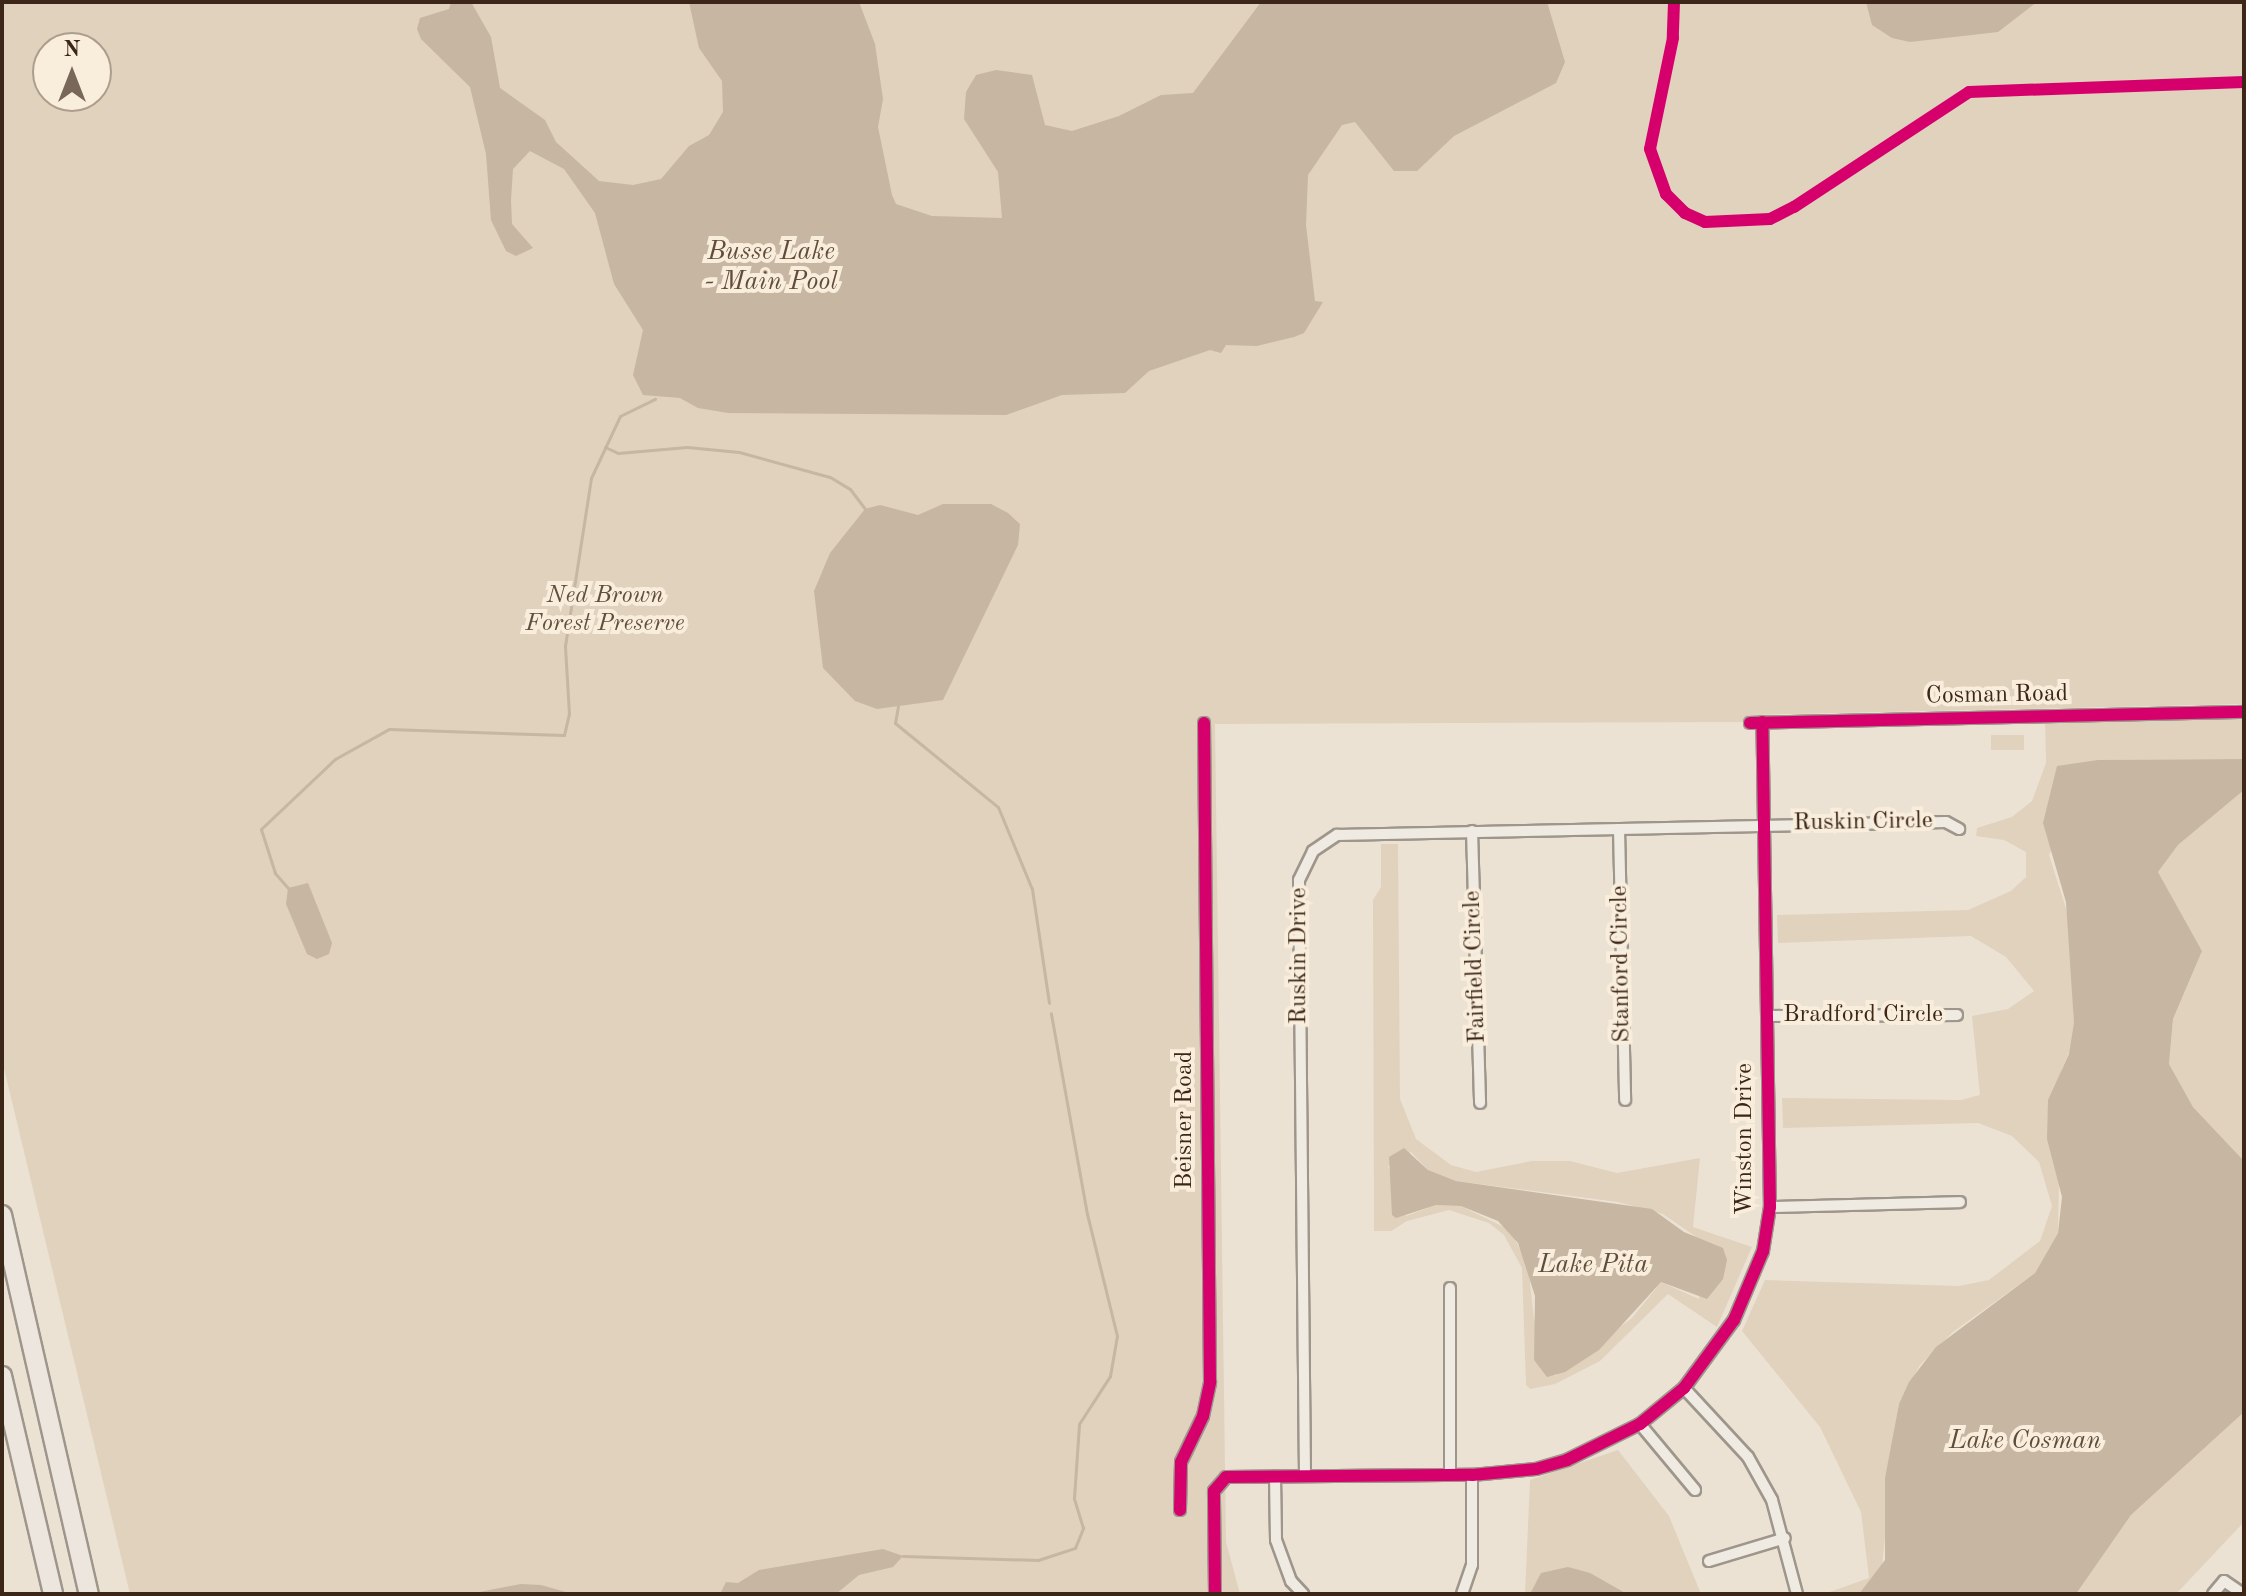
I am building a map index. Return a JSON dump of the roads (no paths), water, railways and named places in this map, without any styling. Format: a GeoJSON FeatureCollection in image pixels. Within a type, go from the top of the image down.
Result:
{"type":"FeatureCollection","features":[{"type":"Feature","properties":{"kind":"highway"},"geometry":{"type":"LineString","coordinates":[[2,1215],[89,1594]]}},
{"type":"Feature","properties":{"kind":"highway"},"geometry":{"type":"LineString","coordinates":[[2,1376],[53,1594]]}},
{"type":"Feature","properties":{"kind":"street","name":"Cosman Road"},"geometry":{"type":"LineString","coordinates":[[1756,722],[2244,712]]}},
{"type":"Feature","properties":{"kind":"street","name":"Winston Drive"},"geometry":{"type":"LineString","coordinates":[[1215,1594],[1214,1491],[1226,1477],[1472,1475],[1536,1469],[1567,1460],[1640,1424],[1684,1388],[1734,1320],[1763,1251],[1770,1207],[1765,825],[1756,722]]}},
{"type":"Feature","properties":{"kind":"street","name":"Beisner Road"},"geometry":{"type":"LineString","coordinates":[[1180,1510],[1181,1462],[1203,1416],[1210,1382],[1204,723]]}},
{"type":"Feature","properties":{"kind":"street","name":"Ruskin Circle"},"geometry":{"type":"LineString","coordinates":[[1765,825],[1946,822],[1959,829]]}},
{"type":"Feature","properties":{"kind":"street","name":"Ruskin Drive"},"geometry":{"type":"LineString","coordinates":[[1305,1475],[1302,864],[1325,840],[1337,835],[1765,825]]}},
{"type":"Feature","properties":{"kind":"street","name":"Stanford Circle"},"geometry":{"type":"LineString","coordinates":[[1619,829],[1625,1100]]}},
{"type":"Feature","properties":{"kind":"street","name":"Fairfield Circle"},"geometry":{"type":"LineString","coordinates":[[1472,831],[1480,1103]]}},
{"type":"Feature","properties":{"kind":"street","name":"Bradford Circle"},"geometry":{"type":"LineString","coordinates":[[1768,1016],[1957,1015]]}},
{"type":"Feature","properties":{"kind":"street"},"geometry":{"type":"LineString","coordinates":[[1770,1207],[1960,1202]]}},
{"type":"Feature","properties":{"kind":"street"},"geometry":{"type":"LineString","coordinates":[[1450,1288],[1450,1475]]}},
{"type":"Feature","properties":{"kind":"street"},"geometry":{"type":"LineString","coordinates":[[1684,1388],[1748,1457],[1785,1538],[1797,1594]]}},
{"type":"Feature","properties":{"kind":"street"},"geometry":{"type":"LineString","coordinates":[[1640,1424],[1695,1490]]}},
{"type":"Feature","properties":{"kind":"street"},"geometry":{"type":"LineString","coordinates":[[1462,1594],[1472,1565],[1472,1475]]}},
{"type":"Feature","properties":{"kind":"street"},"geometry":{"type":"LineString","coordinates":[[1275,1476],[1276,1540],[1291,1581],[1303,1594]]}},
{"type":"Feature","properties":{"kind":"street"},"geometry":{"type":"LineString","coordinates":[[1709,1561],[1785,1538]]}},
{"type":"Feature","properties":{"kind":"street"},"geometry":{"type":"LineString","coordinates":[[2213,1594],[2217,1585],[2227,1581],[2243,1594]]}},
{"type":"Feature","properties":{"kind":"water","name":"Busse Lake - Main Pool"},"geometry":{"type":"Polygon","coordinates":[[[451,2],[471,2],[491,37],[500,88],[545,120],[556,142],[599,181],[633,185],[661,179],[689,146],[709,135],[723,112],[722,81],[699,48],[689,2],[859,2],[875,44],[883,99],[878,127],[892,195],[896,204],[932,216],[1002,218],[998,172],[964,119],[966,92],[976,75],[996,70],[1032,75],[1045,125],[1072,131],[1119,116],[1161,95],[1193,93],[1261,2],[1547,2],[1565,62],[1556,83],[1454,136],[1417,171],[1394,171],[1355,122],[1342,125],[1308,175],[1306,225],[1315,301],[1323,302],[1304,333],[1257,346],[1226,345],[1221,353],[1210,350],[1149,371],[1125,393],[1062,395],[1006,415],[728,413],[698,408],[680,398],[643,395],[633,375],[643,330],[614,284],[595,213],[564,169],[530,151],[513,169],[511,200],[512,224],[533,248],[516,256],[506,251],[491,220],[486,154],[470,87],[421,39],[417,29],[420,18],[449,9],[451,2]]]}},
{"type":"Feature","properties":{"kind":"water"},"geometry":{"type":"Polygon","coordinates":[[[1866,2],[2037,2],[1998,32],[1910,42],[1892,38],[1872,25],[1866,2]]]}},
{"type":"Feature","properties":{"kind":"water"},"geometry":{"type":"Polygon","coordinates":[[[943,504],[991,504],[1008,513],[1020,524],[1018,545],[943,700],[877,709],[855,701],[823,668],[814,591],[830,553],[865,509],[880,505],[918,515],[943,504]]]}},
{"type":"Feature","properties":{"kind":"water","name":"Lake Cosman"},"geometry":{"type":"Polygon","coordinates":[[[2244,759],[2244,790],[2178,845],[2158,872],[2202,951],[2173,1019],[2169,1064],[2193,1107],[2244,1161],[2244,1412],[2131,1515],[2076,1594],[1859,1594],[1885,1560],[1885,1478],[1899,1404],[1909,1382],[1936,1347],[2035,1273],[2058,1233],[2062,1197],[2047,1139],[2048,1100],[2069,1054],[2074,1023],[2066,902],[2043,823],[2057,766],[2098,760],[2244,759]]]}},
{"type":"Feature","properties":{"kind":"water"},"geometry":{"type":"Polygon","coordinates":[[[308,883],[332,943],[329,954],[317,959],[307,954],[286,904],[288,888],[308,883]]]}},
{"type":"Feature","properties":{"kind":"water","name":"Lake Pita"},"geometry":{"type":"Polygon","coordinates":[[[1404,1148],[1428,1170],[1456,1181],[1652,1209],[1684,1232],[1723,1248],[1727,1260],[1723,1279],[1707,1299],[1661,1282],[1599,1350],[1565,1372],[1547,1377],[1534,1360],[1535,1296],[1518,1243],[1498,1221],[1461,1206],[1436,1205],[1396,1218],[1392,1215],[1389,1157],[1404,1148]]]}},
{"type":"Feature","properties":{"kind":"water"},"geometry":{"type":"Polygon","coordinates":[[[883,1549],[903,1556],[893,1567],[859,1575],[836,1594],[720,1594],[726,1582],[738,1583],[759,1570],[883,1549]]]}},
{"type":"Feature","properties":{"kind":"water"},"geometry":{"type":"Polygon","coordinates":[[[1568,1567],[1590,1573],[1627,1594],[1530,1594],[1541,1573],[1568,1567]]]}},
{"type":"Feature","properties":{"kind":"water"},"geometry":{"type":"Polygon","coordinates":[[[521,1584],[541,1585],[573,1594],[469,1594],[521,1584]]]}},
{"type":"Feature","properties":{"kind":"waterway"},"geometry":{"type":"LineString","coordinates":[[288,888],[275,873],[261,829],[335,759],[389,729],[564,735],[569,714],[565,646],[591,478],[620,416],[655,399]]}},
{"type":"Feature","properties":{"kind":"waterway"},"geometry":{"type":"LineString","coordinates":[[605,447],[618,453],[687,447],[739,452],[830,477],[850,489],[865,509]]}},
{"type":"Feature","properties":{"kind":"waterway"},"geometry":{"type":"LineString","coordinates":[[898,706],[895,723],[998,807],[1032,889],[1049,1003]]}},
{"type":"Feature","properties":{"kind":"waterway"},"geometry":{"type":"LineString","coordinates":[[903,1556],[1038,1560],[1075,1548],[1083,1528],[1074,1498],[1079,1424],[1110,1376],[1117,1336],[1087,1214],[1051,1013]]}},
{"type":"Feature","properties":{"kind":"park label","name":"Ned Brown Forest Preserve"},"geometry":{"type":"Point","coordinates":[605,611]}}]}
